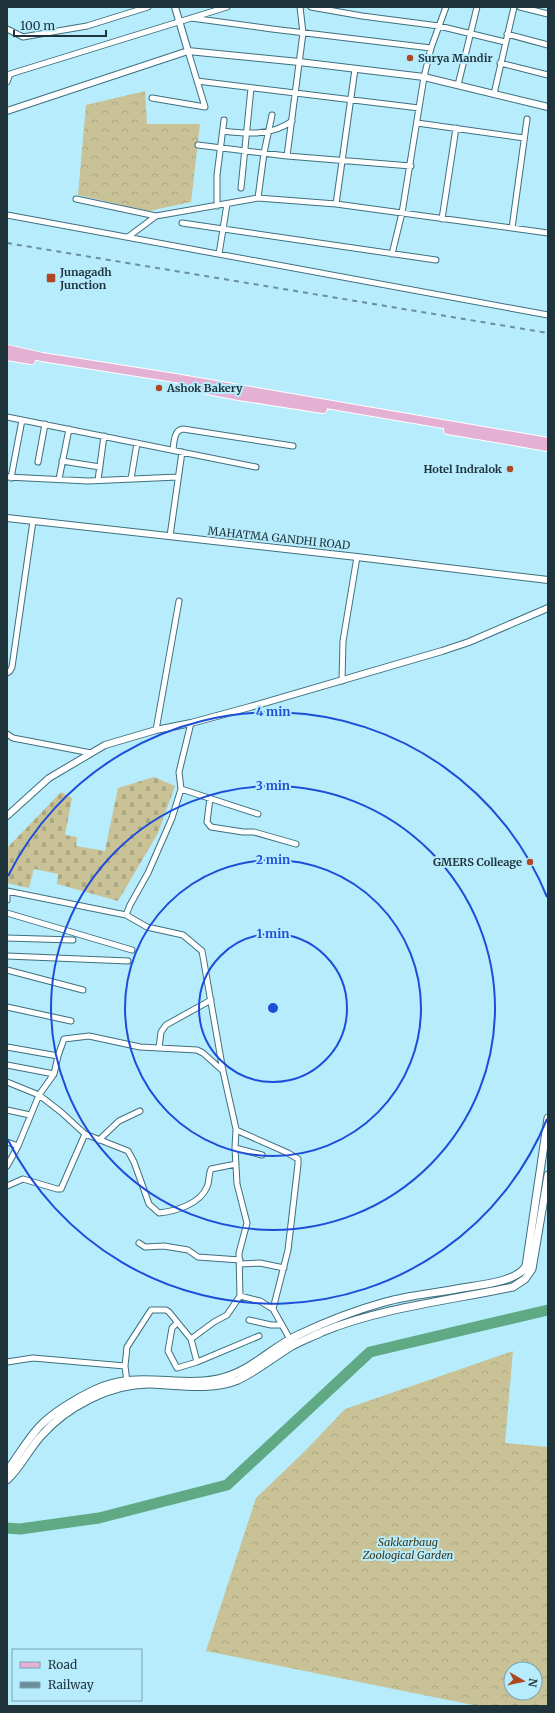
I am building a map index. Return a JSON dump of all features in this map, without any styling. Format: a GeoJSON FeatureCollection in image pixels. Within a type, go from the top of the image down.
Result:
{"type":"FeatureCollection","features":[{"type":"Feature","properties":{"kind":"main road"},"geometry":{"type":"LineString","coordinates":[[7,349],[42,357],[176,378],[548,442]]}},
{"type":"Feature","properties":{"kind":"main road"},"geometry":{"type":"LineString","coordinates":[[7,356],[150,379],[239,396],[402,421],[548,447]]}},
{"type":"Feature","properties":{"kind":"main road"},"geometry":{"type":"LineString","coordinates":[[7,1471],[40,1426],[54,1414],[94,1390],[127,1383],[216,1385],[238,1380],[267,1363],[292,1342],[321,1324],[386,1301],[484,1284],[509,1278],[523,1271],[526,1266],[548,1118]]}},
{"type":"Feature","properties":{"kind":"main road"},"geometry":{"type":"LineString","coordinates":[[292,1342],[364,1317],[513,1286],[525,1279],[532,1269],[548,1175]]}},
{"type":"Feature","properties":{"kind":"main road"},"geometry":{"type":"LineString","coordinates":[[7,1480],[47,1429],[72,1410],[90,1399],[127,1383]]}},
{"type":"Feature","properties":{"kind":"street"},"geometry":{"type":"LineString","coordinates":[[7,29],[23,37],[87,26],[148,7]]}},
{"type":"Feature","properties":{"kind":"street"},"geometry":{"type":"LineString","coordinates":[[152,98],[205,106],[175,7]]}},
{"type":"Feature","properties":{"kind":"street"},"geometry":{"type":"LineString","coordinates":[[7,82],[10,74],[227,7]]}},
{"type":"Feature","properties":{"kind":"street"},"geometry":{"type":"LineString","coordinates":[[287,156],[303,33],[300,7]]}},
{"type":"Feature","properties":{"kind":"street"},"geometry":{"type":"LineString","coordinates":[[311,7],[362,16],[439,26],[505,42]]}},
{"type":"Feature","properties":{"kind":"street"},"geometry":{"type":"LineString","coordinates":[[392,254],[411,166],[424,77],[431,48],[444,7]]}},
{"type":"Feature","properties":{"kind":"street"},"geometry":{"type":"LineString","coordinates":[[458,85],[477,7]]}},
{"type":"Feature","properties":{"kind":"street"},"geometry":{"type":"LineString","coordinates":[[494,94],[514,7]]}},
{"type":"Feature","properties":{"kind":"street"},"geometry":{"type":"LineString","coordinates":[[520,7],[548,14]]}},
{"type":"Feature","properties":{"kind":"street"},"geometry":{"type":"LineString","coordinates":[[191,18],[431,48]]}},
{"type":"Feature","properties":{"kind":"street"},"geometry":{"type":"LineString","coordinates":[[507,34],[548,45]]}},
{"type":"Feature","properties":{"kind":"street"},"geometry":{"type":"LineString","coordinates":[[7,111],[188,51],[299,62],[424,77],[548,108]]}},
{"type":"Feature","properties":{"kind":"street"},"geometry":{"type":"LineString","coordinates":[[500,63],[548,75]]}},
{"type":"Feature","properties":{"kind":"street"},"geometry":{"type":"LineString","coordinates":[[336,204],[355,69]]}},
{"type":"Feature","properties":{"kind":"street"},"geometry":{"type":"LineString","coordinates":[[197,81],[419,108]]}},
{"type":"Feature","properties":{"kind":"street"},"geometry":{"type":"LineString","coordinates":[[240,188],[251,88]]}},
{"type":"Feature","properties":{"kind":"street"},"geometry":{"type":"LineString","coordinates":[[258,198],[264,153],[272,115]]}},
{"type":"Feature","properties":{"kind":"street"},"geometry":{"type":"LineString","coordinates":[[512,228],[527,119]]}},
{"type":"Feature","properties":{"kind":"street"},"geometry":{"type":"LineString","coordinates":[[217,206],[217,176],[224,120]]}},
{"type":"Feature","properties":{"kind":"street"},"geometry":{"type":"LineString","coordinates":[[223,131],[245,134],[268,131],[284,127],[292,121]]}},
{"type":"Feature","properties":{"kind":"street"},"geometry":{"type":"LineString","coordinates":[[417,123],[524,138]]}},
{"type":"Feature","properties":{"kind":"street"},"geometry":{"type":"LineString","coordinates":[[442,219],[456,128]]}},
{"type":"Feature","properties":{"kind":"street"},"geometry":{"type":"LineString","coordinates":[[198,145],[287,156],[411,166]]}},
{"type":"Feature","properties":{"kind":"street"},"geometry":{"type":"LineString","coordinates":[[76,199],[156,216],[258,198],[336,204],[548,233]]}},
{"type":"Feature","properties":{"kind":"street"},"geometry":{"type":"LineString","coordinates":[[219,254],[227,204]]}},
{"type":"Feature","properties":{"kind":"street"},"geometry":{"type":"LineString","coordinates":[[7,215],[548,315]]}},
{"type":"Feature","properties":{"kind":"street"},"geometry":{"type":"LineString","coordinates":[[128,237],[156,216]]}},
{"type":"Feature","properties":{"kind":"street"},"geometry":{"type":"LineString","coordinates":[[182,223],[436,260]]}},
{"type":"Feature","properties":{"kind":"street"},"geometry":{"type":"LineString","coordinates":[[7,417],[256,466]]}},
{"type":"Feature","properties":{"kind":"street"},"geometry":{"type":"LineString","coordinates":[[22,420],[9,478],[98,480],[178,477]]}},
{"type":"Feature","properties":{"kind":"street"},"geometry":{"type":"LineString","coordinates":[[38,462],[46,424]]}},
{"type":"Feature","properties":{"kind":"street"},"geometry":{"type":"LineString","coordinates":[[59,479],[69,429]]}},
{"type":"Feature","properties":{"kind":"street"},"geometry":{"type":"LineString","coordinates":[[173,450],[176,432],[179,429],[293,446]]}},
{"type":"Feature","properties":{"kind":"street"},"geometry":{"type":"LineString","coordinates":[[98,480],[104,436]]}},
{"type":"Feature","properties":{"kind":"street"},"geometry":{"type":"LineString","coordinates":[[131,479],[137,443]]}},
{"type":"Feature","properties":{"kind":"street"},"geometry":{"type":"LineString","coordinates":[[170,536],[182,452]]}},
{"type":"Feature","properties":{"kind":"street"},"geometry":{"type":"LineString","coordinates":[[62,461],[100,467]]}},
{"type":"Feature","properties":{"kind":"street","name":"MAHATMA GANDHI ROAD"},"geometry":{"type":"LineString","coordinates":[[7,518],[548,580]]}},
{"type":"Feature","properties":{"kind":"street"},"geometry":{"type":"LineString","coordinates":[[7,673],[12,667],[33,521]]}},
{"type":"Feature","properties":{"kind":"street"},"geometry":{"type":"LineString","coordinates":[[342,681],[343,641],[357,557]]}},
{"type":"Feature","properties":{"kind":"street"},"geometry":{"type":"LineString","coordinates":[[156,730],[179,602]]}},
{"type":"Feature","properties":{"kind":"street"},"geometry":{"type":"LineString","coordinates":[[7,816],[49,778],[105,745],[342,681],[469,642],[548,608]]}},
{"type":"Feature","properties":{"kind":"street"},"geometry":{"type":"LineString","coordinates":[[126,915],[130,904],[148,873],[172,818],[181,789],[179,772],[191,723]]}},
{"type":"Feature","properties":{"kind":"street"},"geometry":{"type":"LineString","coordinates":[[7,734],[13,738],[91,753]]}},
{"type":"Feature","properties":{"kind":"street"},"geometry":{"type":"LineString","coordinates":[[181,789],[258,814]]}},
{"type":"Feature","properties":{"kind":"street"},"geometry":{"type":"LineString","coordinates":[[210,798],[207,822],[211,826],[243,832],[254,832],[296,844]]}},
{"type":"Feature","properties":{"kind":"street"},"geometry":{"type":"LineString","coordinates":[[7,900],[7,891],[126,915],[147,927],[183,935],[202,952],[223,1071],[236,1130],[235,1148],[237,1184],[247,1223],[239,1253],[240,1296],[227,1315],[191,1338]]}},
{"type":"Feature","properties":{"kind":"street"},"geometry":{"type":"LineString","coordinates":[[7,913],[132,950]]}},
{"type":"Feature","properties":{"kind":"street"},"geometry":{"type":"LineString","coordinates":[[7,938],[73,940]]}},
{"type":"Feature","properties":{"kind":"street"},"geometry":{"type":"LineString","coordinates":[[7,956],[128,961]]}},
{"type":"Feature","properties":{"kind":"street"},"geometry":{"type":"LineString","coordinates":[[7,970],[82,990]]}},
{"type":"Feature","properties":{"kind":"street"},"geometry":{"type":"LineString","coordinates":[[159,1048],[161,1032],[166,1025],[211,1000]]}},
{"type":"Feature","properties":{"kind":"street"},"geometry":{"type":"LineString","coordinates":[[7,1007],[71,1021]]}},
{"type":"Feature","properties":{"kind":"street"},"geometry":{"type":"LineString","coordinates":[[7,1166],[18,1146],[39,1095],[54,1074],[64,1039],[89,1036],[140,1047],[200,1051],[223,1071]]}},
{"type":"Feature","properties":{"kind":"street"},"geometry":{"type":"LineString","coordinates":[[7,1047],[58,1056]]}},
{"type":"Feature","properties":{"kind":"street"},"geometry":{"type":"LineString","coordinates":[[7,1065],[54,1074]]}},
{"type":"Feature","properties":{"kind":"street"},"geometry":{"type":"LineString","coordinates":[[7,1082],[39,1095],[61,1112],[85,1134],[128,1150],[134,1162],[149,1204],[159,1213],[172,1211],[199,1199],[208,1185],[209,1173],[211,1169],[236,1164]]}},
{"type":"Feature","properties":{"kind":"street"},"geometry":{"type":"LineString","coordinates":[[7,1110],[30,1115]]}},
{"type":"Feature","properties":{"kind":"street"},"geometry":{"type":"LineString","coordinates":[[99,1140],[119,1121],[140,1111]]}},
{"type":"Feature","properties":{"kind":"street"},"geometry":{"type":"LineString","coordinates":[[236,1130],[288,1152],[298,1159],[292,1219],[284,1268],[273,1309]]}},
{"type":"Feature","properties":{"kind":"street"},"geometry":{"type":"LineString","coordinates":[[7,1186],[23,1179],[60,1189],[85,1134]]}},
{"type":"Feature","properties":{"kind":"street"},"geometry":{"type":"LineString","coordinates":[[7,1142],[18,1146]]}},
{"type":"Feature","properties":{"kind":"street"},"geometry":{"type":"LineString","coordinates":[[235,1148],[262,1155]]}},
{"type":"Feature","properties":{"kind":"street"},"geometry":{"type":"LineString","coordinates":[[139,1243],[145,1247],[164,1246],[188,1250],[198,1257],[260,1263],[284,1268]]}},
{"type":"Feature","properties":{"kind":"street"},"geometry":{"type":"LineString","coordinates":[[240,1296],[260,1301],[273,1309],[292,1342]]}},
{"type":"Feature","properties":{"kind":"street"},"geometry":{"type":"LineString","coordinates":[[127,1383],[125,1366],[127,1347],[151,1310],[166,1310],[171,1314],[191,1338],[196,1362]]}},
{"type":"Feature","properties":{"kind":"street"},"geometry":{"type":"LineString","coordinates":[[249,1320],[271,1326],[282,1325]]}},
{"type":"Feature","properties":{"kind":"street"},"geometry":{"type":"LineString","coordinates":[[177,1323],[172,1328],[168,1351],[177,1368],[196,1362],[259,1336]]}},
{"type":"Feature","properties":{"kind":"street"},"geometry":{"type":"LineString","coordinates":[[7,1362],[33,1358],[125,1366]]}},
{"type":"Feature","properties":{"kind":"green space"},"geometry":{"type":"Polygon","coordinates":[[[145,91],[147,124],[200,124],[191,202],[149,211],[78,195],[86,105],[145,91]]]}},
{"type":"Feature","properties":{"kind":"green space"},"geometry":{"type":"Polygon","coordinates":[[[154,777],[175,786],[158,833],[118,901],[57,884],[58,874],[34,869],[29,888],[7,883],[7,848],[61,792],[72,798],[65,835],[77,837],[76,846],[105,851],[118,788],[154,777]]]}},
{"type":"Feature","properties":{"kind":"green space","name":"Sakkarbaug Zoological Garden"},"geometry":{"type":"Polygon","coordinates":[[[513,1351],[505,1443],[548,1447],[548,1706],[478,1706],[206,1651],[256,1498],[306,1450],[345,1409],[513,1351]]]}},
{"type":"Feature","properties":{"kind":"waterway"},"geometry":{"type":"LineString","coordinates":[[7,1528],[20,1529],[99,1518],[227,1485],[370,1352],[548,1310]]}},
{"type":"Feature","properties":{"kind":"railway"},"geometry":{"type":"LineString","coordinates":[[7,243],[548,333]]}},
{"type":"Feature","properties":{"kind":"place","name":"Surya Mandir"},"geometry":{"type":"Point","coordinates":[410,58]}},
{"type":"Feature","properties":{"kind":"place","name":"Junagadh Junction"},"geometry":{"type":"Point","coordinates":[51,278]}},
{"type":"Feature","properties":{"kind":"place","name":"Ashok Bakery"},"geometry":{"type":"Point","coordinates":[159,388]}},
{"type":"Feature","properties":{"kind":"place","name":"Hotel Indralok"},"geometry":{"type":"Point","coordinates":[510,469]}},
{"type":"Feature","properties":{"kind":"place","name":"GMERS Colleage"},"geometry":{"type":"Point","coordinates":[530,862]}}]}
